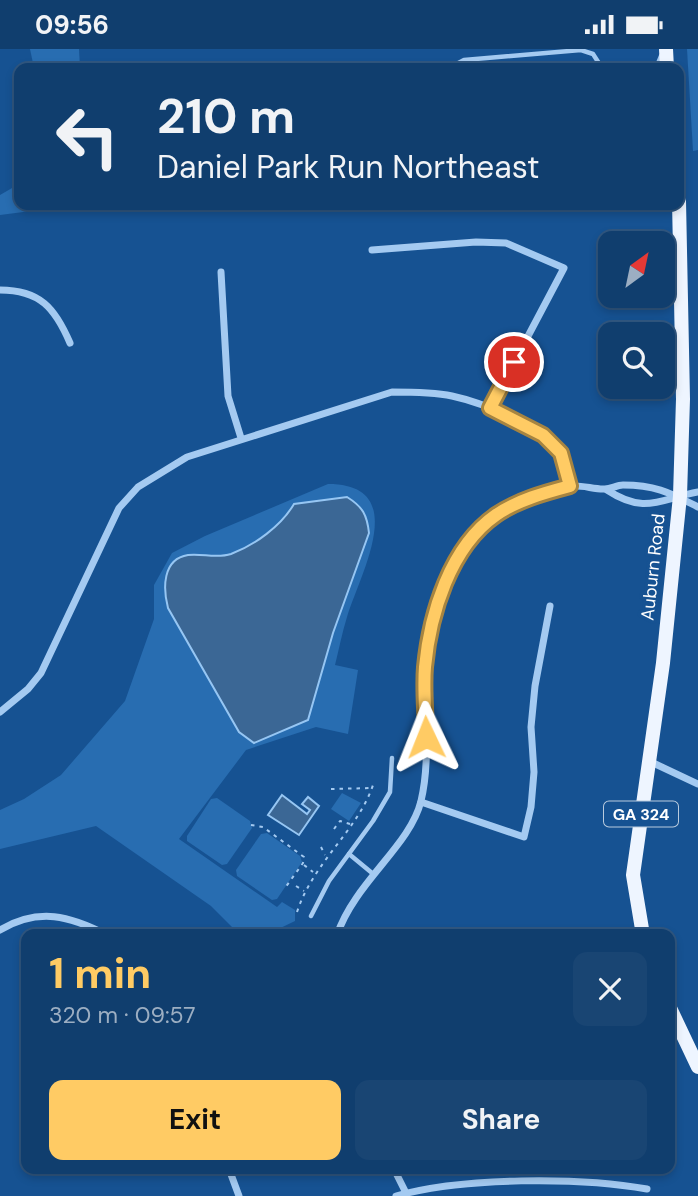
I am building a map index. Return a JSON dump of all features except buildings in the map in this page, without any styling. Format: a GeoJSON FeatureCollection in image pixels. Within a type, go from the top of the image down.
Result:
{"type":"FeatureCollection","features":[{"type":"Feature","properties":{"kind":"main road","name":"Auburn Road"},"geometry":{"type":"LineString","coordinates":[[642,929],[633,875],[663,663],[680,496],[683,399],[679,210]]}},
{"type":"Feature","properties":{"kind":"main road"},"geometry":{"type":"LineString","coordinates":[[675,1019],[698,1067]]}},
{"type":"Feature","properties":{"kind":"street"},"geometry":{"type":"LineString","coordinates":[[372,250],[476,242],[506,243],[564,268],[490,408]]}},
{"type":"Feature","properties":{"kind":"street"},"geometry":{"type":"LineString","coordinates":[[221,272],[228,396],[241,438]]}},
{"type":"Feature","properties":{"kind":"street"},"geometry":{"type":"LineString","coordinates":[[0,290],[28,292],[45,303],[61,323],[70,343]]}},
{"type":"Feature","properties":{"kind":"street"},"geometry":{"type":"LineString","coordinates":[[0,712],[28,689],[41,673],[119,508],[138,487],[187,457],[392,392],[453,396],[490,408],[543,435],[561,453],[570,486]]}},
{"type":"Feature","properties":{"kind":"street"},"geometry":{"type":"LineString","coordinates":[[607,490],[620,485],[659,488],[698,507]]}},
{"type":"Feature","properties":{"kind":"street"},"geometry":{"type":"LineString","coordinates":[[340,929],[353,898],[410,827],[421,802],[427,759],[424,670],[427,647],[451,570],[468,542],[494,516],[526,498],[570,486],[607,490],[620,498],[656,505],[698,492]]}},
{"type":"Feature","properties":{"kind":"street"},"geometry":{"type":"LineString","coordinates":[[421,802],[524,838],[531,807],[534,772],[531,727],[535,686],[550,606]]}},
{"type":"Feature","properties":{"kind":"street"},"geometry":{"type":"LineString","coordinates":[[648,761],[698,784]]}},
{"type":"Feature","properties":{"kind":"street"},"geometry":{"type":"LineString","coordinates":[[0,930],[28,919],[56,915],[73,918],[95,929]]}},
{"type":"Feature","properties":{"kind":"street"},"geometry":{"type":"LineString","coordinates":[[231,1174],[239,1196]]}},
{"type":"Feature","properties":{"kind":"street"},"geometry":{"type":"LineString","coordinates":[[396,1174],[406,1193]]}},
{"type":"Feature","properties":{"kind":"street"},"geometry":{"type":"LineString","coordinates":[[396,1196],[504,1181],[618,1184],[647,1189]]}},
{"type":"Feature","properties":{"kind":"lane"},"geometry":{"type":"LineString","coordinates":[[458,63],[464,60],[581,50],[593,54],[599,63]]}},
{"type":"Feature","properties":{"kind":"lane"},"geometry":{"type":"LineString","coordinates":[[312,916],[348,853],[373,821],[390,792],[392,758]]}},
{"type":"Feature","properties":{"kind":"lane"},"geometry":{"type":"LineString","coordinates":[[348,853],[372,873]]}},
{"type":"Feature","properties":{"kind":"path"},"geometry":{"type":"LineString","coordinates":[[297,912],[314,873],[351,824],[372,787],[331,789]]}},
{"type":"Feature","properties":{"kind":"path"},"geometry":{"type":"LineString","coordinates":[[334,829],[340,821],[346,820],[351,824]]}},
{"type":"Feature","properties":{"kind":"path"},"geometry":{"type":"LineString","coordinates":[[251,825],[258,824],[301,853],[303,864],[314,873]]}},
{"type":"Feature","properties":{"kind":"path"},"geometry":{"type":"LineString","coordinates":[[321,847],[326,855]]}},
{"type":"Feature","properties":{"kind":"path"},"geometry":{"type":"LineString","coordinates":[[330,850],[344,860]]}},
{"type":"Feature","properties":{"kind":"path"},"geometry":{"type":"LineString","coordinates":[[285,888],[303,864]]}},
{"type":"Feature","properties":{"kind":"path"},"geometry":{"type":"LineString","coordinates":[[296,885],[305,891]]}},
{"type":"Feature","properties":{"kind":"shaded area"},"geometry":{"type":"Polygon","coordinates":[[[30,49],[79,49],[80,63],[33,63],[30,49]]]}},
{"type":"Feature","properties":{"kind":"shaded area"},"geometry":{"type":"Polygon","coordinates":[[[687,49],[698,49],[698,150],[693,151],[687,49]]]}},
{"type":"Feature","properties":{"kind":"shaded area"},"geometry":{"type":"Polygon","coordinates":[[[14,187],[14,210],[39,210],[0,215],[0,195],[14,187]]]}},
{"type":"Feature","properties":{"kind":"shaded area"},"geometry":{"type":"Polygon","coordinates":[[[328,484],[353,488],[368,499],[374,515],[374,534],[369,556],[347,617],[335,665],[358,670],[348,734],[316,727],[246,750],[179,839],[277,907],[282,902],[295,910],[295,921],[278,929],[234,929],[211,906],[96,826],[0,849],[0,810],[24,799],[61,775],[125,701],[154,619],[154,585],[172,553],[205,536],[328,484]]]}},
{"type":"Feature","properties":{"kind":"shaded area"},"geometry":{"type":"Polygon","coordinates":[[[347,497],[363,512],[369,533],[333,633],[308,720],[254,743],[239,732],[168,608],[166,576],[173,562],[179,558],[188,555],[231,554],[258,540],[275,527],[294,504],[347,497]]]}},
{"type":"Feature","properties":{"kind":"shaded area"},"geometry":{"type":"Polygon","coordinates":[[[342,793],[361,803],[349,821],[331,809],[342,793]]]}},
{"type":"Feature","properties":{"kind":"shaded area"},"geometry":{"type":"Polygon","coordinates":[[[282,795],[307,814],[310,810],[302,804],[308,797],[319,806],[299,835],[268,815],[282,795]]]}},
{"type":"Feature","properties":{"kind":"shaded area"},"geometry":{"type":"Polygon","coordinates":[[[217,798],[250,821],[252,828],[227,864],[222,865],[187,841],[187,836],[211,799],[217,798]]]}},
{"type":"Feature","properties":{"kind":"shaded area"},"geometry":{"type":"Polygon","coordinates":[[[267,833],[300,856],[302,862],[277,899],[272,900],[237,876],[236,870],[261,834],[267,833]]]}},
{"type":"Feature","properties":{"kind":"route"},"geometry":{"type":"LineString","coordinates":[[426,737],[424,670],[429,635],[451,570],[468,542],[494,516],[526,498],[570,486],[561,453],[543,435],[490,408],[514,362]]}}]}
